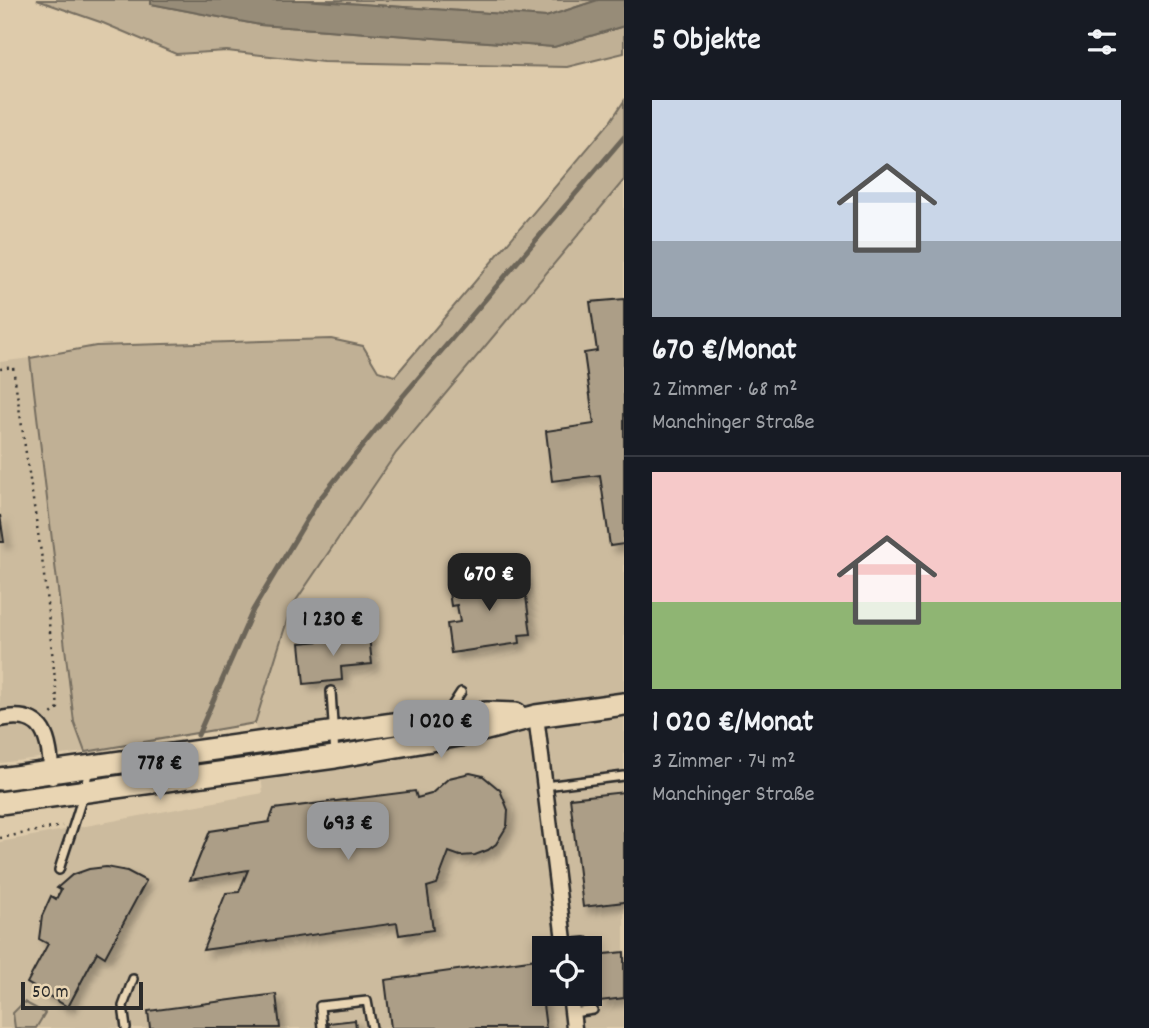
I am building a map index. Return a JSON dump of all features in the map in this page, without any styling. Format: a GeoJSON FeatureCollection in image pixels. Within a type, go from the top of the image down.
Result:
{"type":"FeatureCollection","features":[{"type":"Feature","properties":{"kind":"main road"},"geometry":{"type":"LineString","coordinates":[[0,803],[335,757],[471,733],[536,716],[624,704]]}},
{"type":"Feature","properties":{"kind":"main road"},"geometry":{"type":"LineString","coordinates":[[0,779],[444,717],[496,713],[536,716]]}},
{"type":"Feature","properties":{"kind":"street"},"geometry":{"type":"LineString","coordinates":[[536,716],[563,936]]}},
{"type":"Feature","properties":{"kind":"street"},"geometry":{"type":"LineString","coordinates":[[0,719],[25,717],[39,725],[47,737],[51,752],[53,796]]}},
{"type":"Feature","properties":{"kind":"street"},"geometry":{"type":"LineString","coordinates":[[572,1006],[574,1028]]}},
{"type":"Feature","properties":{"kind":"lane"},"geometry":{"type":"LineString","coordinates":[[331,691],[335,757]]}},
{"type":"Feature","properties":{"kind":"lane"},"geometry":{"type":"LineString","coordinates":[[444,717],[461,692]]}},
{"type":"Feature","properties":{"kind":"lane"},"geometry":{"type":"LineString","coordinates":[[59,870],[69,835],[76,823],[89,768]]}},
{"type":"Feature","properties":{"kind":"lane"},"geometry":{"type":"LineString","coordinates":[[545,786],[624,776]]}},
{"type":"Feature","properties":{"kind":"lane"},"geometry":{"type":"LineString","coordinates":[[126,1028],[123,1006],[133,979]]}},
{"type":"Feature","properties":{"kind":"lane"},"geometry":{"type":"LineString","coordinates":[[322,1028],[320,1006],[368,1001],[372,1028]]}},
{"type":"Feature","properties":{"kind":"lane"},"geometry":{"type":"LineString","coordinates":[[573,1013],[593,1010]]}},
{"type":"Feature","properties":{"kind":"path"},"geometry":{"type":"LineString","coordinates":[[0,369],[13,367],[43,565],[58,708],[39,725]]}},
{"type":"Feature","properties":{"kind":"path"},"geometry":{"type":"LineString","coordinates":[[0,838],[37,833],[76,823]]}},
{"type":"Feature","properties":{"kind":"shaded area"},"geometry":{"type":"Polygon","coordinates":[[[37,0],[151,0],[151,4],[260,25],[554,47],[624,26],[624,53],[567,67],[323,62],[227,51],[176,54],[103,23],[37,0]]]}},
{"type":"Feature","properties":{"kind":"shaded area"},"geometry":{"type":"Polygon","coordinates":[[[151,0],[303,0],[546,17],[598,0],[624,0],[624,26],[554,47],[260,25],[151,4],[151,0]]]}},
{"type":"Feature","properties":{"kind":"shaded area"},"geometry":{"type":"Polygon","coordinates":[[[303,0],[598,0],[546,17],[303,0]]]}},
{"type":"Feature","properties":{"kind":"shaded area"},"geometry":{"type":"Polygon","coordinates":[[[624,101],[624,180],[396,453],[291,608],[255,723],[85,752],[74,722],[30,358],[96,346],[331,339],[363,346],[378,371],[395,376],[610,122],[624,101]]]}},
{"type":"Feature","properties":{"kind":"shaded area"},"geometry":{"type":"Polygon","coordinates":[[[624,180],[624,1028],[32,1028],[13,1013],[15,1028],[0,1028],[0,842],[263,793],[255,723],[291,608],[396,453],[624,180]]]}},
{"type":"Feature","properties":{"kind":"shaded area"},"geometry":{"type":"Polygon","coordinates":[[[30,358],[74,722],[85,752],[0,763],[0,362],[30,358]]]}},
{"type":"Feature","properties":{"kind":"shaded area"},"geometry":{"type":"Polygon","coordinates":[[[24,1002],[45,1013],[36,1028],[15,1028],[13,1013],[24,1002]]]}},
{"type":"Feature","properties":{"kind":"building"},"geometry":{"type":"Polygon","coordinates":[[[624,299],[624,544],[610,546],[600,475],[552,481],[546,431],[594,424],[584,353],[597,351],[590,302],[624,299]]]}},
{"type":"Feature","properties":{"kind":"building"},"geometry":{"type":"Polygon","coordinates":[[[0,515],[4,542],[0,542],[0,515]]]}},
{"type":"Feature","properties":{"kind":"building"},"geometry":{"type":"Polygon","coordinates":[[[523,574],[531,634],[519,635],[520,643],[451,653],[447,624],[460,622],[457,605],[451,606],[448,585],[523,574]]]}},
{"type":"Feature","properties":{"kind":"building"},"geometry":{"type":"Polygon","coordinates":[[[369,636],[372,664],[341,667],[342,680],[304,684],[300,643],[369,636]]]}},
{"type":"Feature","properties":{"kind":"building"},"geometry":{"type":"Polygon","coordinates":[[[470,773],[483,776],[500,790],[508,810],[507,826],[496,844],[488,850],[475,855],[460,856],[449,852],[437,884],[427,887],[433,930],[399,935],[397,923],[203,950],[226,893],[239,892],[248,870],[190,880],[210,831],[269,822],[274,809],[415,791],[417,798],[431,794],[449,778],[470,773]]]}},
{"type":"Feature","properties":{"kind":"building"},"geometry":{"type":"Polygon","coordinates":[[[624,792],[624,902],[583,907],[570,798],[624,792]]]}},
{"type":"Feature","properties":{"kind":"building"},"geometry":{"type":"Polygon","coordinates":[[[106,867],[127,871],[146,881],[105,957],[97,952],[68,1007],[27,983],[48,944],[39,939],[42,916],[51,896],[56,899],[61,890],[57,888],[72,875],[106,867]]]}},
{"type":"Feature","properties":{"kind":"building"},"geometry":{"type":"Polygon","coordinates":[[[624,952],[624,998],[602,1001],[602,954],[624,952]]]}},
{"type":"Feature","properties":{"kind":"building"},"geometry":{"type":"Polygon","coordinates":[[[532,960],[532,1006],[543,1006],[546,1028],[391,1028],[385,980],[532,960]]]}},
{"type":"Feature","properties":{"kind":"building"},"geometry":{"type":"Polygon","coordinates":[[[276,994],[280,1028],[150,1028],[148,1011],[276,994]]]}},
{"type":"Feature","properties":{"kind":"building"},"geometry":{"type":"Polygon","coordinates":[[[355,1020],[356,1028],[329,1028],[328,1023],[355,1020]]]}},
{"type":"Feature","properties":{"kind":"waterway"},"geometry":{"type":"LineString","coordinates":[[198,735],[253,610],[318,501],[403,396],[624,137]]}}]}
